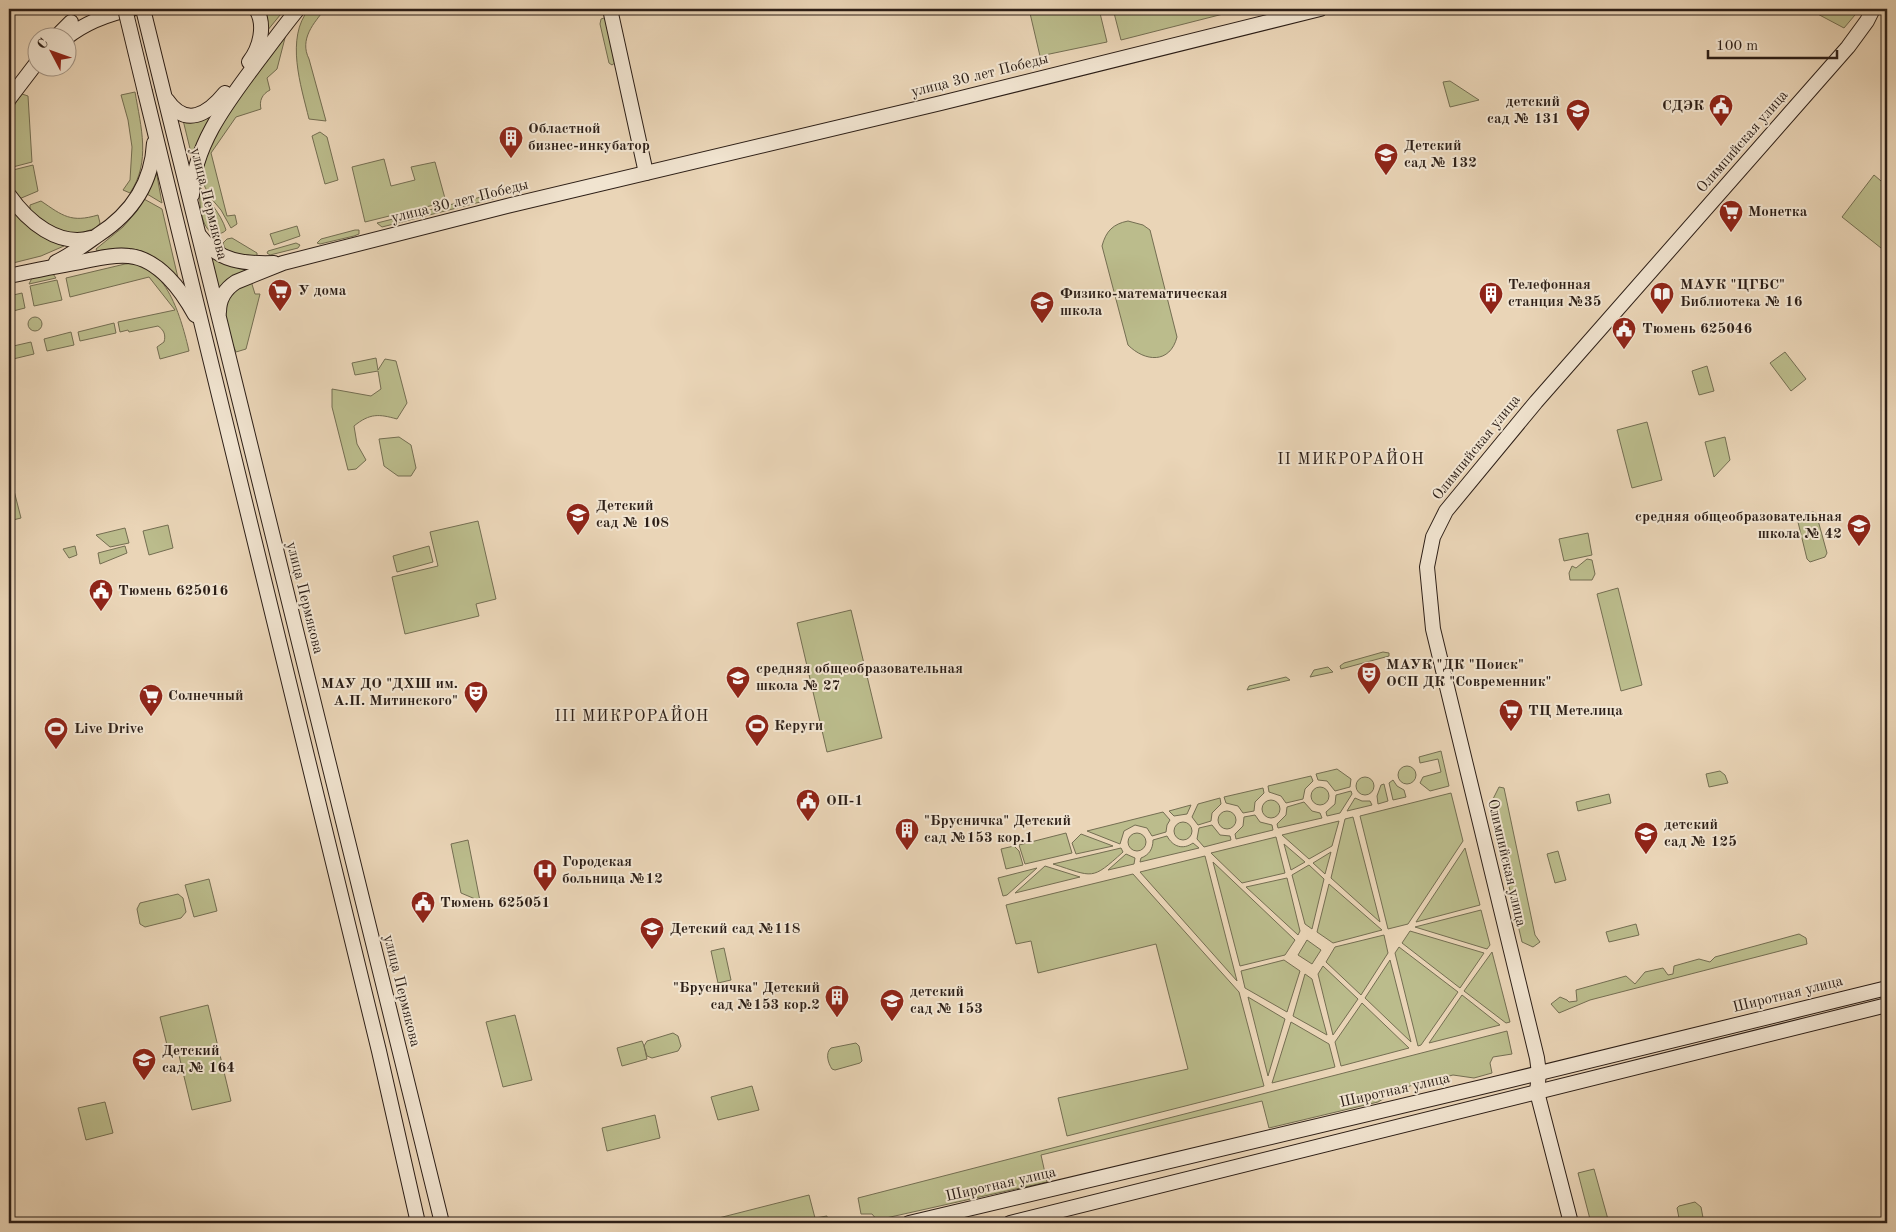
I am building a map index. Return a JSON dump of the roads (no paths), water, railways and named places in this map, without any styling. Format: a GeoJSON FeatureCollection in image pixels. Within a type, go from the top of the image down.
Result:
{"type":"FeatureCollection","features":[{"type":"Feature","properties":{"kind":"main road"},"geometry":{"type":"LineString","coordinates":[[65,28],[70,23],[99,9]]}},
{"type":"Feature","properties":{"kind":"main road"},"geometry":{"type":"LineString","coordinates":[[125,9],[379,1051],[418,1223]]}},
{"type":"Feature","properties":{"kind":"main road"},"geometry":{"type":"LineString","coordinates":[[78,30],[93,21],[110,14],[132,9]]}},
{"type":"Feature","properties":{"kind":"main road","name":"улица Пермякова"},"geometry":{"type":"LineString","coordinates":[[143,9],[442,1223]]}},
{"type":"Feature","properties":{"kind":"main road"},"geometry":{"type":"LineString","coordinates":[[252,59],[258,44],[262,24],[256,9]]}},
{"type":"Feature","properties":{"kind":"main road"},"geometry":{"type":"LineString","coordinates":[[164,92],[170,104],[179,112],[193,116],[210,110],[290,9]]}},
{"type":"Feature","properties":{"kind":"main road"},"geometry":{"type":"LineString","coordinates":[[192,208],[192,190],[197,168],[214,126],[235,92],[298,9]]}},
{"type":"Feature","properties":{"kind":"main road"},"geometry":{"type":"LineString","coordinates":[[610,9],[646,173]]}},
{"type":"Feature","properties":{"kind":"main road","name":"улица 30 лет Победы"},"geometry":{"type":"LineString","coordinates":[[283,263],[1320,9]]}},
{"type":"Feature","properties":{"kind":"main road","name":"Олимпийская улица"},"geometry":{"type":"LineString","coordinates":[[1571,1223],[1537,1092],[1539,1073],[1537,1058],[1433,628],[1427,567],[1433,537],[1446,511],[1516,425],[1848,47],[1867,21],[1873,9]]}},
{"type":"Feature","properties":{"kind":"main road"},"geometry":{"type":"LineString","coordinates":[[9,99],[28,75]]}},
{"type":"Feature","properties":{"kind":"main road"},"geometry":{"type":"LineString","coordinates":[[9,106],[28,76]]}},
{"type":"Feature","properties":{"kind":"main road"},"geometry":{"type":"LineString","coordinates":[[39,269],[67,257],[121,218],[140,193],[148,175],[153,156],[154,127]]}},
{"type":"Feature","properties":{"kind":"main road"},"geometry":{"type":"LineString","coordinates":[[9,196],[31,220],[54,236],[76,241],[99,235]]}},
{"type":"Feature","properties":{"kind":"main road"},"geometry":{"type":"LineString","coordinates":[[198,232],[209,247],[226,258],[243,262],[283,263]]}},
{"type":"Feature","properties":{"kind":"main road"},"geometry":{"type":"LineString","coordinates":[[9,276],[114,256],[138,257],[154,265],[178,290],[192,311],[204,335]]}},
{"type":"Feature","properties":{"kind":"main road"},"geometry":{"type":"LineString","coordinates":[[219,320],[219,304],[225,291],[230,286],[283,263]]}},
{"type":"Feature","properties":{"kind":"main road","name":"Широтная улица"},"geometry":{"type":"LineString","coordinates":[[909,1223],[1887,988]]}},
{"type":"Feature","properties":{"kind":"main road"},"geometry":{"type":"LineString","coordinates":[[1010,1223],[1887,1005]]}},
{"type":"Feature","properties":{"kind":"place","name":"СДЭК"},"geometry":{"type":"Point","coordinates":[1721,127]}},
{"type":"Feature","properties":{"kind":"place","name":"детский сад № 131"},"geometry":{"type":"Point","coordinates":[1578,132]}},
{"type":"Feature","properties":{"kind":"place","name":"Областной бизнес-инкубатор"},"geometry":{"type":"Point","coordinates":[511,159]}},
{"type":"Feature","properties":{"kind":"place","name":"Детский сад № 132"},"geometry":{"type":"Point","coordinates":[1386,176]}},
{"type":"Feature","properties":{"kind":"place","name":"Монетка"},"geometry":{"type":"Point","coordinates":[1731,233]}},
{"type":"Feature","properties":{"kind":"place","name":"У дома"},"geometry":{"type":"Point","coordinates":[280,312]}},
{"type":"Feature","properties":{"kind":"place","name":"Телефонная станция №35"},"geometry":{"type":"Point","coordinates":[1491,315]}},
{"type":"Feature","properties":{"kind":"place","name":"МАУК \"ЦГБС\" Библиотека № 16"},"geometry":{"type":"Point","coordinates":[1662,315]}},
{"type":"Feature","properties":{"kind":"place","name":"Физико-математическая школа"},"geometry":{"type":"Point","coordinates":[1042,324]}},
{"type":"Feature","properties":{"kind":"place","name":"Тюмень 625046"},"geometry":{"type":"Point","coordinates":[1624,350]}},
{"type":"Feature","properties":{"kind":"place","name":"Детский сад № 108"},"geometry":{"type":"Point","coordinates":[578,536]}},
{"type":"Feature","properties":{"kind":"place","name":"средняя общеобразовательная школа № 42"},"geometry":{"type":"Point","coordinates":[1859,547]}},
{"type":"Feature","properties":{"kind":"place","name":"Тюмень 625016"},"geometry":{"type":"Point","coordinates":[101,612]}},
{"type":"Feature","properties":{"kind":"place","name":"МАУК \"ДК \"Поиск\" ОСП ДК \"Современник\""},"geometry":{"type":"Point","coordinates":[1369,695]}},
{"type":"Feature","properties":{"kind":"place","name":"средняя общеобразовательная школа № 27"},"geometry":{"type":"Point","coordinates":[738,699]}},
{"type":"Feature","properties":{"kind":"place","name":"МАУ ДО \"ДХШ им. А.П. Митинского\""},"geometry":{"type":"Point","coordinates":[476,714]}},
{"type":"Feature","properties":{"kind":"place","name":"Солнечный"},"geometry":{"type":"Point","coordinates":[151,717]}},
{"type":"Feature","properties":{"kind":"place","name":"ТЦ Метелица"},"geometry":{"type":"Point","coordinates":[1511,732]}},
{"type":"Feature","properties":{"kind":"place","name":"Керуги"},"geometry":{"type":"Point","coordinates":[757,747]}},
{"type":"Feature","properties":{"kind":"place","name":"Live Drive"},"geometry":{"type":"Point","coordinates":[56,750]}},
{"type":"Feature","properties":{"kind":"place","name":"ОП-1"},"geometry":{"type":"Point","coordinates":[808,822]}},
{"type":"Feature","properties":{"kind":"place","name":"\"Брусничка\" Детский сад №153 кор.1"},"geometry":{"type":"Point","coordinates":[907,851]}},
{"type":"Feature","properties":{"kind":"place","name":"детский сад № 125"},"geometry":{"type":"Point","coordinates":[1646,855]}},
{"type":"Feature","properties":{"kind":"place","name":"Городская больница №12"},"geometry":{"type":"Point","coordinates":[545,892]}},
{"type":"Feature","properties":{"kind":"place","name":"Тюмень 625051"},"geometry":{"type":"Point","coordinates":[423,924]}},
{"type":"Feature","properties":{"kind":"place","name":"Детский сад №118"},"geometry":{"type":"Point","coordinates":[652,950]}},
{"type":"Feature","properties":{"kind":"place","name":"\"Брусничка\" Детский сад №153 кор.2"},"geometry":{"type":"Point","coordinates":[837,1018]}},
{"type":"Feature","properties":{"kind":"place","name":"детский сад № 153"},"geometry":{"type":"Point","coordinates":[892,1022]}},
{"type":"Feature","properties":{"kind":"place","name":"Детский сад № 164"},"geometry":{"type":"Point","coordinates":[144,1081]}},
{"type":"Feature","properties":{"kind":"district","name":"II МИКРОРАЙОН"},"geometry":{"type":"Point","coordinates":[1351,460]}},
{"type":"Feature","properties":{"kind":"district","name":"III МИКРОРАЙОН"},"geometry":{"type":"Point","coordinates":[632,717]}}]}
